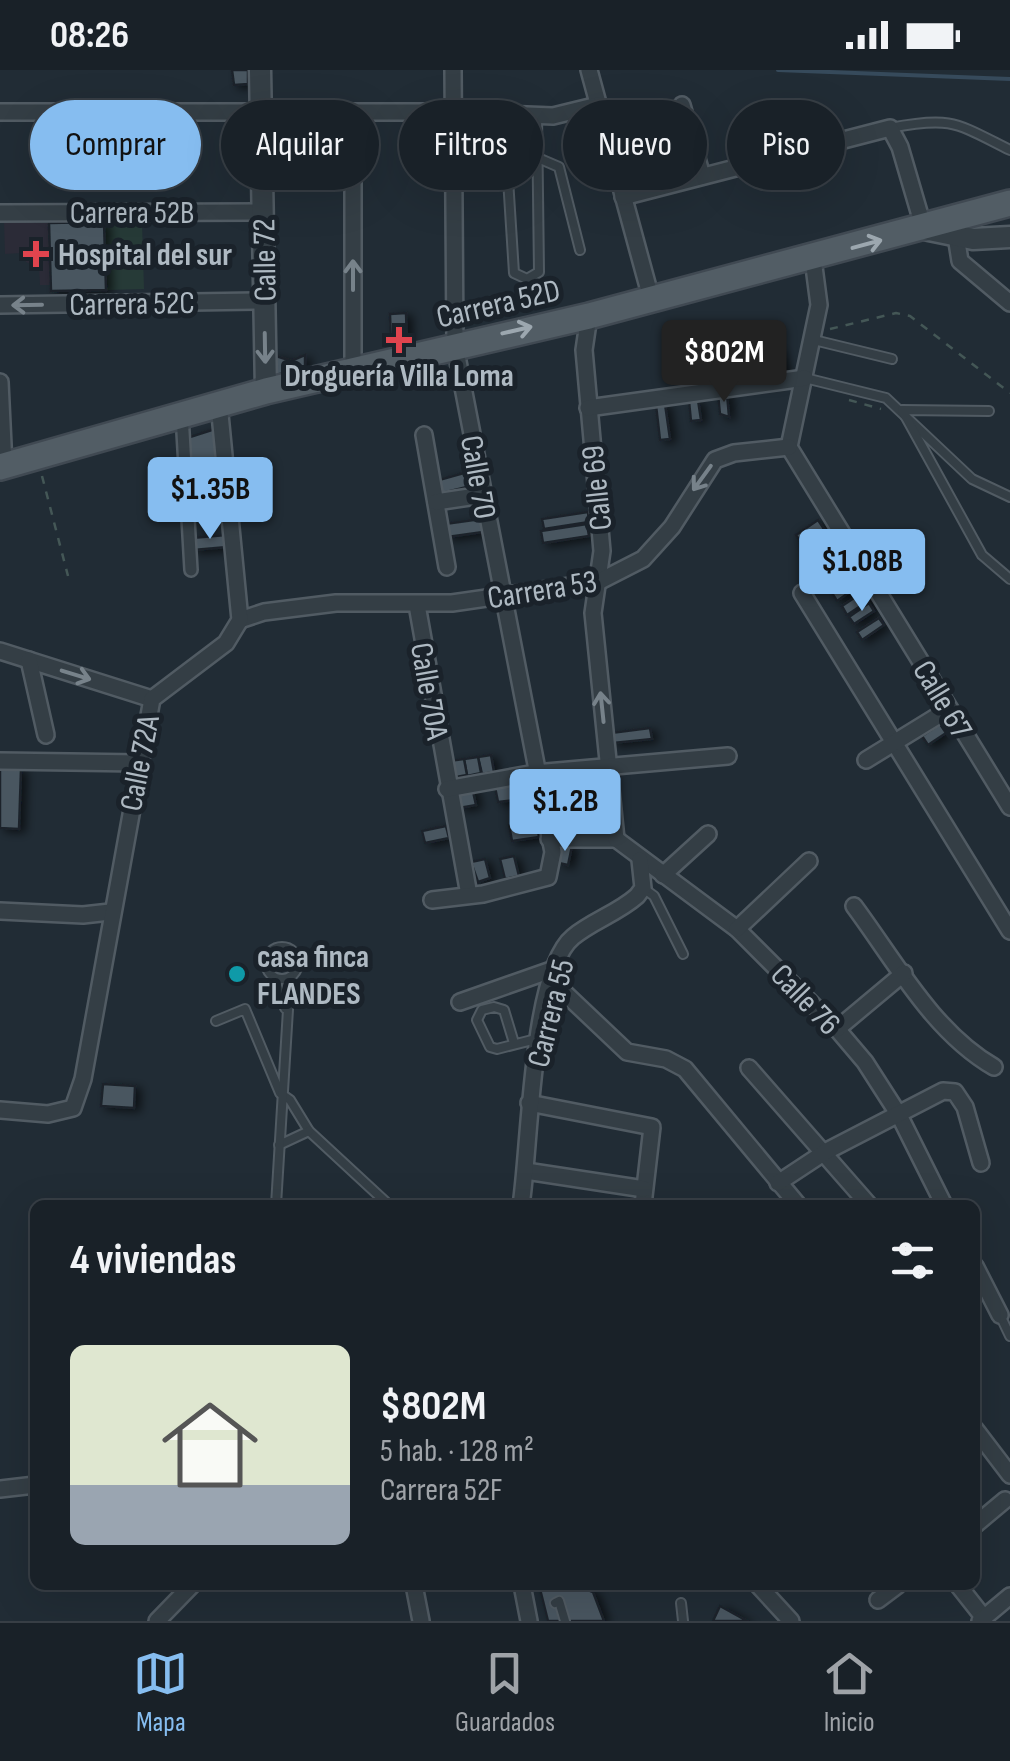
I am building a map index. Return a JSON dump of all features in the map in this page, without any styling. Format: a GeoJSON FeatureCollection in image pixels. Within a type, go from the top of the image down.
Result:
{"type":"FeatureCollection","features":[{"type":"Feature","properties":{"kind":"main road","name":"Carrera 52D"},"geometry":{"type":"LineString","coordinates":[[2,467],[266,391],[589,316],[1010,203]]}},
{"type":"Feature","properties":{"kind":"street","name":"Calle 72"},"geometry":{"type":"LineString","coordinates":[[260,70],[261,100]]}},
{"type":"Feature","properties":{"kind":"street","name":"Calle 70"},"geometry":{"type":"LineString","coordinates":[[452,70],[453,100]]}},
{"type":"Feature","properties":{"kind":"street"},"geometry":{"type":"LineString","coordinates":[[589,70],[597,100]]}},
{"type":"Feature","properties":{"kind":"street"},"geometry":{"type":"LineString","coordinates":[[0,112],[221,110]]}},
{"type":"Feature","properties":{"kind":"street"},"geometry":{"type":"LineString","coordinates":[[707,175],[890,128],[900,147],[924,229],[956,236],[1010,237]]}},
{"type":"Feature","properties":{"kind":"street","name":"Calle 72"},"geometry":{"type":"LineString","coordinates":[[263,190],[266,391]]}},
{"type":"Feature","properties":{"kind":"street"},"geometry":{"type":"LineString","coordinates":[[352,373],[353,190]]}},
{"type":"Feature","properties":{"kind":"street","name":"Calle 70"},"geometry":{"type":"LineString","coordinates":[[454,190],[455,346],[553,852],[548,877],[468,896]]}},
{"type":"Feature","properties":{"kind":"street"},"geometry":{"type":"LineString","coordinates":[[621,190],[651,298]]}},
{"type":"Feature","properties":{"kind":"street"},"geometry":{"type":"LineString","coordinates":[[623,197],[649,190]]}},
{"type":"Feature","properties":{"kind":"street","name":"Carrera 52B"},"geometry":{"type":"LineString","coordinates":[[0,213],[263,212]]}},
{"type":"Feature","properties":{"kind":"street"},"geometry":{"type":"LineString","coordinates":[[956,236],[960,261],[1010,302]]}},
{"type":"Feature","properties":{"kind":"street"},"geometry":{"type":"LineString","coordinates":[[790,447],[814,336],[819,291],[812,259]]}},
{"type":"Feature","properties":{"kind":"street","name":"Carrera 52C"},"geometry":{"type":"LineString","coordinates":[[0,305],[264,301]]}},
{"type":"Feature","properties":{"kind":"street","name":"Calle 69"},"geometry":{"type":"LineString","coordinates":[[589,316],[584,350],[602,551],[593,614],[616,838]]}},
{"type":"Feature","properties":{"kind":"street"},"geometry":{"type":"LineString","coordinates":[[588,408],[805,378]]}},
{"type":"Feature","properties":{"kind":"street"},"geometry":{"type":"LineString","coordinates":[[0,382],[2,467]]}},
{"type":"Feature","properties":{"kind":"street"},"geometry":{"type":"LineString","coordinates":[[219,404],[240,620]]}},
{"type":"Feature","properties":{"kind":"street"},"geometry":{"type":"LineString","coordinates":[[182,415],[190,570]]}},
{"type":"Feature","properties":{"kind":"street"},"geometry":{"type":"LineString","coordinates":[[424,436],[446,567]]}},
{"type":"Feature","properties":{"kind":"street","name":"Carrera 53"},"geometry":{"type":"LineString","coordinates":[[240,620],[251,614],[336,604],[502,598],[598,582],[643,558],[672,527],[715,460],[734,453],[790,447]]}},
{"type":"Feature","properties":{"kind":"street","name":"Calle 67"},"geometry":{"type":"LineString","coordinates":[[790,447],[1010,807]]}},
{"type":"Feature","properties":{"kind":"street"},"geometry":{"type":"LineString","coordinates":[[436,502],[483,495]]}},
{"type":"Feature","properties":{"kind":"street"},"geometry":{"type":"LineString","coordinates":[[802,593],[1010,932]]}},
{"type":"Feature","properties":{"kind":"street","name":"Calle 70A"},"geometry":{"type":"LineString","coordinates":[[418,604],[468,896]]}},
{"type":"Feature","properties":{"kind":"street","name":"Calle 72A"},"geometry":{"type":"LineString","coordinates":[[0,1110],[48,1114],[73,1108],[152,699],[226,643],[240,620]]}},
{"type":"Feature","properties":{"kind":"street"},"geometry":{"type":"LineString","coordinates":[[0,651],[152,699]]}},
{"type":"Feature","properties":{"kind":"street"},"geometry":{"type":"LineString","coordinates":[[29,660],[46,735]]}},
{"type":"Feature","properties":{"kind":"street"},"geometry":{"type":"LineString","coordinates":[[866,760],[950,709]]}},
{"type":"Feature","properties":{"kind":"street"},"geometry":{"type":"LineString","coordinates":[[447,790],[535,773],[728,756]]}},
{"type":"Feature","properties":{"kind":"street"},"geometry":{"type":"LineString","coordinates":[[0,762],[140,763]]}},
{"type":"Feature","properties":{"kind":"street"},"geometry":{"type":"LineString","coordinates":[[994,783],[1010,773]]}},
{"type":"Feature","properties":{"kind":"street"},"geometry":{"type":"LineString","coordinates":[[662,875],[708,834]]}},
{"type":"Feature","properties":{"kind":"street"},"geometry":{"type":"LineString","coordinates":[[549,839],[616,838]]}},
{"type":"Feature","properties":{"kind":"street","name":"Calle 76"},"geometry":{"type":"LineString","coordinates":[[616,838],[640,860],[737,929],[837,1029],[865,1062],[899,1115],[942,1200]]}},
{"type":"Feature","properties":{"kind":"street"},"geometry":{"type":"LineString","coordinates":[[640,860],[643,888]]}},
{"type":"Feature","properties":{"kind":"street"},"geometry":{"type":"LineString","coordinates":[[737,929],[809,861]]}},
{"type":"Feature","properties":{"kind":"street","name":"Carrera 55"},"geometry":{"type":"LineString","coordinates":[[522,1200],[529,1103],[552,975],[572,938],[623,908],[643,888]]}},
{"type":"Feature","properties":{"kind":"street"},"geometry":{"type":"LineString","coordinates":[[432,900],[468,896]]}},
{"type":"Feature","properties":{"kind":"street"},"geometry":{"type":"LineString","coordinates":[[854,906],[952,1035],[994,1067]]}},
{"type":"Feature","properties":{"kind":"street"},"geometry":{"type":"LineString","coordinates":[[0,911],[83,915],[110,912]]}},
{"type":"Feature","properties":{"kind":"street"},"geometry":{"type":"LineString","coordinates":[[837,1029],[904,973]]}},
{"type":"Feature","properties":{"kind":"street"},"geometry":{"type":"LineString","coordinates":[[460,1002],[552,975],[626,1052],[666,1059],[685,1069],[793,1200]]}},
{"type":"Feature","properties":{"kind":"street"},"geometry":{"type":"LineString","coordinates":[[749,1068],[864,1200]]}},
{"type":"Feature","properties":{"kind":"street"},"geometry":{"type":"LineString","coordinates":[[778,1183],[825,1152],[943,1091],[954,1092],[965,1107],[981,1163]]}},
{"type":"Feature","properties":{"kind":"street"},"geometry":{"type":"LineString","coordinates":[[526,1170],[644,1197],[652,1127],[529,1103]]}},
{"type":"Feature","properties":{"kind":"street"},"geometry":{"type":"LineString","coordinates":[[980,1276],[1000,1316]]}},
{"type":"Feature","properties":{"kind":"street"},"geometry":{"type":"LineString","coordinates":[[980,1439],[1010,1476]]}},
{"type":"Feature","properties":{"kind":"street"},"geometry":{"type":"LineString","coordinates":[[0,1489],[30,1486]]}},
{"type":"Feature","properties":{"kind":"street"},"geometry":{"type":"LineString","coordinates":[[980,1521],[1006,1500]]}},
{"type":"Feature","properties":{"kind":"street"},"geometry":{"type":"LineString","coordinates":[[157,1621],[187,1590]]}},
{"type":"Feature","properties":{"kind":"street"},"geometry":{"type":"LineString","coordinates":[[415,1590],[421,1621]]}},
{"type":"Feature","properties":{"kind":"street"},"geometry":{"type":"LineString","coordinates":[[523,1590],[528,1621]]}},
{"type":"Feature","properties":{"kind":"street"},"geometry":{"type":"LineString","coordinates":[[763,1590],[791,1621]]}},
{"type":"Feature","properties":{"kind":"street"},"geometry":{"type":"LineString","coordinates":[[878,1600],[891,1590]]}},
{"type":"Feature","properties":{"kind":"street"},"geometry":{"type":"LineString","coordinates":[[961,1590],[982,1620],[1010,1596]]}},
{"type":"Feature","properties":{"kind":"lane"},"geometry":{"type":"LineString","coordinates":[[890,128],[929,120],[960,123],[1010,150]]}},
{"type":"Feature","properties":{"kind":"lane"},"geometry":{"type":"LineString","coordinates":[[543,160],[559,167],[580,250]]}},
{"type":"Feature","properties":{"kind":"lane"},"geometry":{"type":"LineString","coordinates":[[509,190],[514,273],[527,279],[539,272],[538,190]]}},
{"type":"Feature","properties":{"kind":"lane"},"geometry":{"type":"LineString","coordinates":[[814,336],[892,359]]}},
{"type":"Feature","properties":{"kind":"lane"},"geometry":{"type":"LineString","coordinates":[[805,378],[874,392],[902,410],[972,479],[1010,497]]}},
{"type":"Feature","properties":{"kind":"lane"},"geometry":{"type":"LineString","coordinates":[[902,410],[989,411]]}},
{"type":"Feature","properties":{"kind":"lane"},"geometry":{"type":"LineString","coordinates":[[902,410],[982,555],[1010,579]]}},
{"type":"Feature","properties":{"kind":"lane"},"geometry":{"type":"LineString","coordinates":[[643,888],[654,896],[683,954]]}},
{"type":"Feature","properties":{"kind":"lane"},"geometry":{"type":"LineString","coordinates":[[276,1200],[286,1012],[290,977],[297,970],[298,958],[280,946],[270,952],[265,963],[286,1012]]}},
{"type":"Feature","properties":{"kind":"lane"},"geometry":{"type":"LineString","coordinates":[[274,978],[290,977]]}},
{"type":"Feature","properties":{"kind":"lane"},"geometry":{"type":"LineString","coordinates":[[216,1021],[256,1004]]}},
{"type":"Feature","properties":{"kind":"lane"},"geometry":{"type":"LineString","coordinates":[[245,1009],[283,1095],[309,1132],[384,1200]]}},
{"type":"Feature","properties":{"kind":"lane"},"geometry":{"type":"LineString","coordinates":[[514,1043],[504,1010],[482,1010],[477,1020],[486,1044],[497,1049],[540,1038]]}},
{"type":"Feature","properties":{"kind":"lane"},"geometry":{"type":"LineString","coordinates":[[278,1146],[309,1132]]}},
{"type":"Feature","properties":{"kind":"lane"},"geometry":{"type":"LineString","coordinates":[[1000,1316],[1010,1336]]}},
{"type":"Feature","properties":{"kind":"lane"},"geometry":{"type":"LineString","coordinates":[[555,1603],[562,1621]]}},
{"type":"Feature","properties":{"kind":"lane"},"geometry":{"type":"LineString","coordinates":[[682,1603],[683,1621]]}},
{"type":"Feature","properties":{"kind":"path"},"geometry":{"type":"LineString","coordinates":[[814,336],[896,313],[910,316],[1010,393]]}},
{"type":"Feature","properties":{"kind":"path"},"geometry":{"type":"LineString","coordinates":[[35,458],[68,576]]}},
{"type":"Feature","properties":{"kind":"shaded area","name":"Hospital del sur"},"geometry":{"type":"Polygon","coordinates":[[[4,222],[49,223],[51,285],[40,285],[39,268],[26,262],[22,253],[5,254],[4,222]]]}},
{"type":"Feature","properties":{"kind":"green space"},"geometry":{"type":"Polygon","coordinates":[[[104,222],[142,222],[144,289],[106,290],[104,222]]]}},
{"type":"Feature","properties":{"kind":"building"},"geometry":{"type":"Polygon","coordinates":[[[232,70],[248,70],[248,84],[234,85],[232,70]]]}},
{"type":"Feature","properties":{"kind":"building"},"geometry":{"type":"Polygon","coordinates":[[[104,222],[106,290],[51,291],[49,223],[104,222]]]}},
{"type":"Feature","properties":{"kind":"building"},"geometry":{"type":"Polygon","coordinates":[[[406,313],[407,342],[391,343],[390,314],[406,313]]]}},
{"type":"Feature","properties":{"kind":"building"},"geometry":{"type":"Polygon","coordinates":[[[778,349],[786,376],[777,378],[770,351],[778,349]]]}},
{"type":"Feature","properties":{"kind":"building"},"geometry":{"type":"Polygon","coordinates":[[[273,355],[291,361],[305,355],[305,367],[273,376],[273,355]]]}},
{"type":"Feature","properties":{"kind":"building"},"geometry":{"type":"Polygon","coordinates":[[[718,394],[727,394],[729,417],[720,414],[718,394]]]}},
{"type":"Feature","properties":{"kind":"building"},"geometry":{"type":"Polygon","coordinates":[[[698,400],[701,420],[691,421],[689,401],[698,400]]]}},
{"type":"Feature","properties":{"kind":"building"},"geometry":{"type":"Polygon","coordinates":[[[665,404],[670,439],[660,440],[656,405],[665,404]]]}},
{"type":"Feature","properties":{"kind":"building"},"geometry":{"type":"Polygon","coordinates":[[[215,429],[221,488],[192,490],[187,438],[215,429]]]}},
{"type":"Feature","properties":{"kind":"building"},"geometry":{"type":"Polygon","coordinates":[[[471,471],[475,485],[442,493],[439,480],[471,471]]]}},
{"type":"Feature","properties":{"kind":"building"},"geometry":{"type":"Polygon","coordinates":[[[588,512],[589,522],[544,529],[542,519],[588,512]]]}},
{"type":"Feature","properties":{"kind":"building"},"geometry":{"type":"Polygon","coordinates":[[[481,519],[483,532],[447,537],[445,524],[481,519]]]}},
{"type":"Feature","properties":{"kind":"building"},"geometry":{"type":"Polygon","coordinates":[[[818,520],[824,529],[802,544],[796,535],[818,520]]]}},
{"type":"Feature","properties":{"kind":"building"},"geometry":{"type":"Polygon","coordinates":[[[587,524],[589,536],[543,543],[541,531],[587,524]]]}},
{"type":"Feature","properties":{"kind":"building"},"geometry":{"type":"Polygon","coordinates":[[[226,535],[227,547],[193,550],[192,538],[226,535]]]}},
{"type":"Feature","properties":{"kind":"building"},"geometry":{"type":"Polygon","coordinates":[[[853,578],[858,586],[837,601],[832,593],[853,578]]]}},
{"type":"Feature","properties":{"kind":"building"},"geometry":{"type":"Polygon","coordinates":[[[863,592],[868,601],[847,615],[842,606],[863,592]]]}},
{"type":"Feature","properties":{"kind":"building"},"geometry":{"type":"Polygon","coordinates":[[[869,603],[874,611],[854,624],[849,617],[869,603]]]}},
{"type":"Feature","properties":{"kind":"building"},"geometry":{"type":"Polygon","coordinates":[[[879,618],[884,625],[862,640],[857,632],[879,618]]]}},
{"type":"Feature","properties":{"kind":"building"},"geometry":{"type":"Polygon","coordinates":[[[940,724],[946,733],[928,745],[922,736],[940,724]]]}},
{"type":"Feature","properties":{"kind":"building"},"geometry":{"type":"Polygon","coordinates":[[[650,728],[652,739],[613,743],[611,733],[650,728]]]}},
{"type":"Feature","properties":{"kind":"building"},"geometry":{"type":"Polygon","coordinates":[[[491,755],[494,772],[482,774],[478,757],[491,755]]]}},
{"type":"Feature","properties":{"kind":"building"},"geometry":{"type":"Polygon","coordinates":[[[478,757],[481,773],[467,776],[464,759],[478,757]]]}},
{"type":"Feature","properties":{"kind":"building"},"geometry":{"type":"Polygon","coordinates":[[[464,759],[467,775],[456,777],[449,761],[464,759]]]}},
{"type":"Feature","properties":{"kind":"building"},"geometry":{"type":"Polygon","coordinates":[[[0,768],[21,769],[19,829],[0,828],[0,768]]]}},
{"type":"Feature","properties":{"kind":"building"},"geometry":{"type":"Polygon","coordinates":[[[598,774],[601,792],[571,795],[569,777],[598,774]]]}},
{"type":"Feature","properties":{"kind":"building"},"geometry":{"type":"Polygon","coordinates":[[[559,775],[561,792],[546,794],[547,777],[559,775]]]}},
{"type":"Feature","properties":{"kind":"building"},"geometry":{"type":"Polygon","coordinates":[[[525,782],[531,797],[515,800],[513,785],[525,782]]]}},
{"type":"Feature","properties":{"kind":"building"},"geometry":{"type":"Polygon","coordinates":[[[513,785],[515,800],[498,802],[495,787],[513,785]]]}},
{"type":"Feature","properties":{"kind":"building"},"geometry":{"type":"Polygon","coordinates":[[[472,787],[476,805],[459,808],[458,790],[472,787]]]}},
{"type":"Feature","properties":{"kind":"building"},"geometry":{"type":"Polygon","coordinates":[[[536,820],[539,837],[512,841],[509,825],[536,820]]]}},
{"type":"Feature","properties":{"kind":"building"},"geometry":{"type":"Polygon","coordinates":[[[446,826],[449,838],[425,843],[422,831],[446,826]]]}},
{"type":"Feature","properties":{"kind":"building"},"geometry":{"type":"Polygon","coordinates":[[[560,843],[572,846],[568,865],[559,863],[560,843]]]}},
{"type":"Feature","properties":{"kind":"building"},"geometry":{"type":"Polygon","coordinates":[[[514,856],[519,876],[505,879],[500,859],[514,856]]]}},
{"type":"Feature","properties":{"kind":"building"},"geometry":{"type":"Polygon","coordinates":[[[485,859],[490,878],[478,882],[471,862],[485,859]]]}},
{"type":"Feature","properties":{"kind":"building"},"geometry":{"type":"Polygon","coordinates":[[[103,1084],[135,1086],[134,1108],[101,1106],[103,1084]]]}},
{"type":"Feature","properties":{"kind":"building"},"geometry":{"type":"Polygon","coordinates":[[[540,1590],[593,1592],[604,1621],[548,1621],[540,1590]]]}},
{"type":"Feature","properties":{"kind":"building"},"geometry":{"type":"Polygon","coordinates":[[[720,1606],[747,1621],[713,1621],[720,1606]]]}},
{"type":"Feature","properties":{"kind":"waterway"},"geometry":{"type":"LineString","coordinates":[[778,70],[1010,79]]}},
{"type":"Feature","properties":{"kind":"place","name":"Hospital del sur"},"geometry":{"type":"Point","coordinates":[36,254]}},
{"type":"Feature","properties":{"kind":"place","name":"Droguería Villa Loma"},"geometry":{"type":"Point","coordinates":[399,340]}},
{"type":"Feature","properties":{"kind":"place","name":"casa finca FLANDES"},"geometry":{"type":"Point","coordinates":[237,974]}}]}
